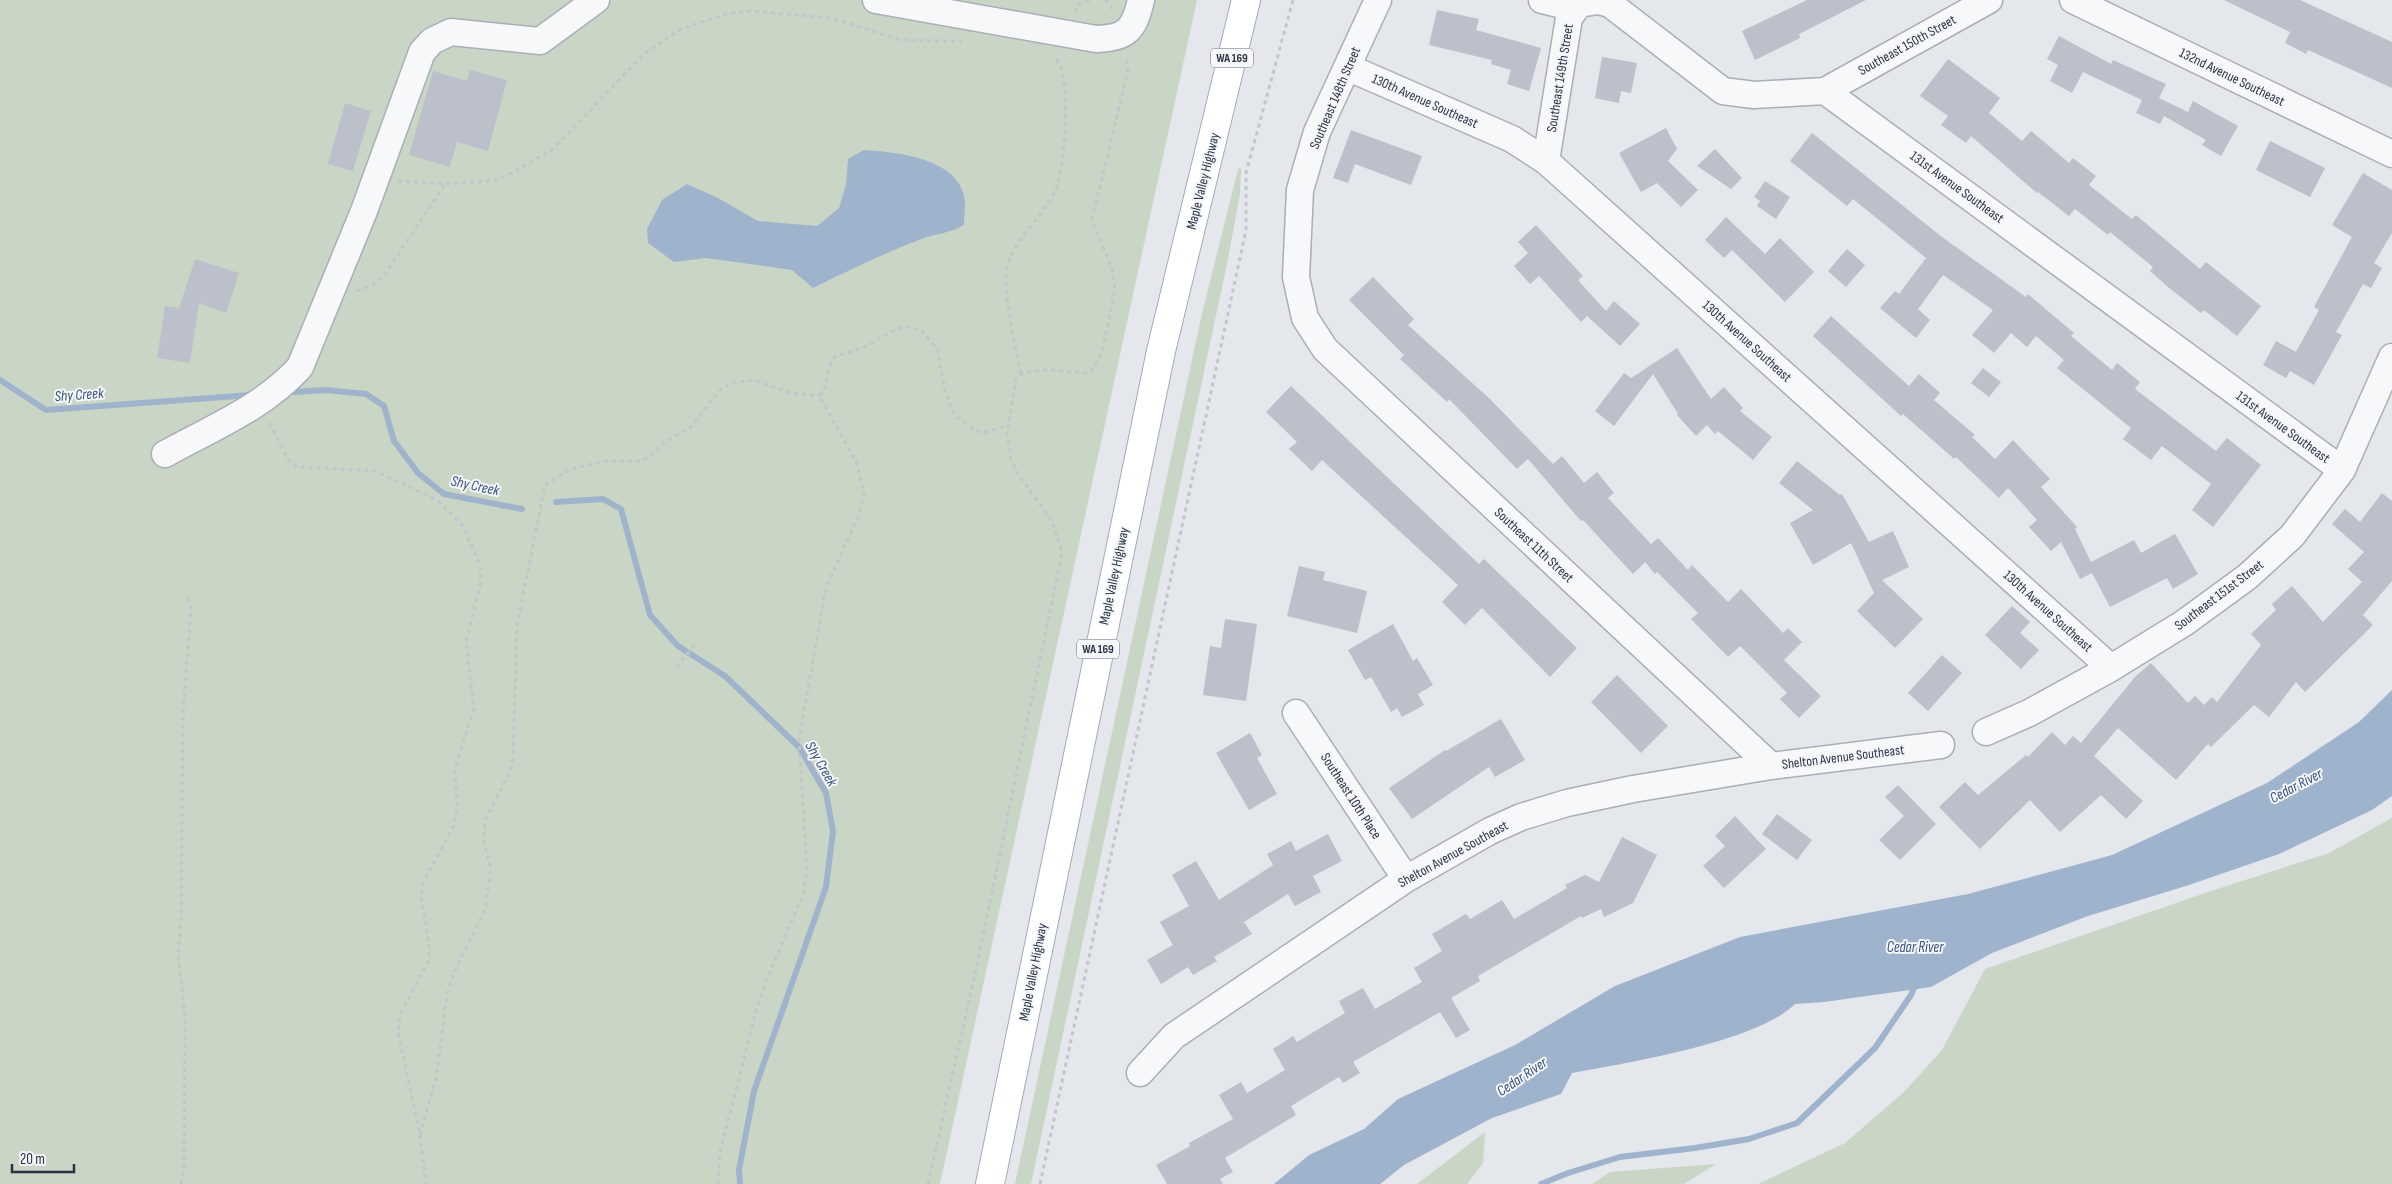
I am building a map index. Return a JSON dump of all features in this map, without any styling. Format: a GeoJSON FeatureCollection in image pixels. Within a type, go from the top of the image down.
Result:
{"type":"FeatureCollection","features":[{"type":"Feature","properties":{"kind":"main road","name":"Maple Valley Highway"},"geometry":{"type":"LineString","coordinates":[[990,1184],[1161,351],[1246,0]]}},
{"type":"Feature","properties":{"kind":"street"},"geometry":{"type":"LineString","coordinates":[[165,454],[260,402],[283,385],[300,367],[375,180],[422,52],[432,41],[451,32],[540,41],[596,0]]}},
{"type":"Feature","properties":{"kind":"street"},"geometry":{"type":"LineString","coordinates":[[876,0],[1096,39],[1121,36],[1132,28],[1141,0]]}},
{"type":"Feature","properties":{"kind":"street","name":"Southeast 148th Street"},"geometry":{"type":"LineString","coordinates":[[1305,318],[1296,277],[1300,190],[1317,132],[1378,0]]}},
{"type":"Feature","properties":{"kind":"street"},"geometry":{"type":"LineString","coordinates":[[1542,0],[1566,6],[1581,2],[1598,1],[1610,4],[1723,91],[1754,95],[1825,91]]}},
{"type":"Feature","properties":{"kind":"street","name":"Southeast 150th Street"},"geometry":{"type":"LineString","coordinates":[[1825,91],[1989,0]]}},
{"type":"Feature","properties":{"kind":"street","name":"132nd Avenue Southeast"},"geometry":{"type":"LineString","coordinates":[[2072,0],[2392,154]]}},
{"type":"Feature","properties":{"kind":"street","name":"Southeast 149th Street"},"geometry":{"type":"LineString","coordinates":[[1546,161],[1569,18],[1581,2]]}},
{"type":"Feature","properties":{"kind":"street","name":"130th Avenue Southeast"},"geometry":{"type":"LineString","coordinates":[[1347,67],[1512,139],[1546,161],[2111,668]]}},
{"type":"Feature","properties":{"kind":"street","name":"131st Avenue Southeast"},"geometry":{"type":"LineString","coordinates":[[1825,91],[2342,470]]}},
{"type":"Feature","properties":{"kind":"street","name":"Southeast 11th Street"},"geometry":{"type":"LineString","coordinates":[[1305,318],[1325,349],[1770,766]]}},
{"type":"Feature","properties":{"kind":"street","name":"Southeast 151st Street"},"geometry":{"type":"LineString","coordinates":[[1986,732],[2028,713],[2111,668],[2184,623],[2247,577],[2292,536],[2342,470],[2392,357]]}},
{"type":"Feature","properties":{"kind":"street","name":"Southeast 10th Place"},"geometry":{"type":"LineString","coordinates":[[1296,712],[1406,880]]}},
{"type":"Feature","properties":{"kind":"street","name":"Shelton Avenue Southeast"},"geometry":{"type":"LineString","coordinates":[[1140,1074],[1174,1036],[1406,880],[1490,831],[1521,817],[1567,803],[1633,789],[1770,766],[1941,745]]}},
{"type":"Feature","properties":{"kind":"path"},"geometry":{"type":"LineString","coordinates":[[1043,56],[1052,55],[1064,47],[1070,34],[1077,5],[1092,0]]}},
{"type":"Feature","properties":{"kind":"path"},"geometry":{"type":"LineString","coordinates":[[928,1184],[980,951],[1062,552],[1052,521],[1018,474],[1011,460],[1008,444],[1008,424],[1016,378],[1021,373],[1030,370],[1085,373],[1091,371],[1102,353],[1115,289],[1112,270],[1092,219],[1128,71],[1116,12],[1105,0]]}},
{"type":"Feature","properties":{"kind":"path"},"geometry":{"type":"LineString","coordinates":[[1040,1184],[1246,230],[1246,173],[1293,0]]}},
{"type":"Feature","properties":{"kind":"path"},"geometry":{"type":"LineString","coordinates":[[375,180],[446,184],[495,180],[512,173],[552,149],[645,53],[683,28],[707,18],[752,11],[832,18],[900,40],[966,41]]}},
{"type":"Feature","properties":{"kind":"path"},"geometry":{"type":"LineString","coordinates":[[1021,373],[1013,338],[1006,268],[1017,244],[1057,186],[1063,148],[1066,90],[1061,67],[1052,55]]}},
{"type":"Feature","properties":{"kind":"path"},"geometry":{"type":"LineString","coordinates":[[326,302],[373,285],[384,274],[446,184]]}},
{"type":"Feature","properties":{"kind":"path"},"geometry":{"type":"LineString","coordinates":[[819,396],[824,390],[835,357],[867,346],[898,328],[910,327],[922,331],[937,349],[945,391],[954,415],[976,431],[987,432],[1008,424]]}},
{"type":"Feature","properties":{"kind":"path"},"geometry":{"type":"LineString","coordinates":[[420,1135],[436,1078],[447,994],[456,968],[485,910],[491,868],[484,843],[485,820],[510,772],[513,759],[517,626],[545,485],[571,469],[606,461],[648,458],[666,441],[691,427],[722,388],[732,383],[754,380],[791,393],[819,396]]}},
{"type":"Feature","properties":{"kind":"path"},"geometry":{"type":"LineString","coordinates":[[718,1184],[720,1152],[762,991],[803,894],[807,870],[799,740],[824,598],[828,583],[859,515],[864,494],[857,463],[819,396]]}},
{"type":"Feature","properties":{"kind":"path"},"geometry":{"type":"LineString","coordinates":[[260,402],[288,460],[298,467],[375,471],[437,500],[462,526],[480,565],[480,581],[466,641],[474,709],[455,768],[458,808],[453,827],[423,884],[421,896],[429,942],[429,960],[400,1014],[398,1032],[420,1135],[426,1184]]}},
{"type":"Feature","properties":{"kind":"path"},"geometry":{"type":"LineString","coordinates":[[181,1184],[184,1169],[185,1017],[178,954],[182,913],[184,713],[190,609],[188,596]]}},
{"type":"Feature","properties":{"kind":"path"},"geometry":{"type":"LineString","coordinates":[[677,667],[694,644]]}},
{"type":"Feature","properties":{"kind":"green space"},"geometry":{"type":"Polygon","coordinates":[[[0,0],[1197,0],[940,1184],[0,1184],[0,0]]]}},
{"type":"Feature","properties":{"kind":"green space"},"geometry":{"type":"Polygon","coordinates":[[[1241,168],[1240,194],[1227,264],[1031,1184],[1015,1184],[1201,318],[1238,169],[1241,168]]]}},
{"type":"Feature","properties":{"kind":"green space"},"geometry":{"type":"Polygon","coordinates":[[[2392,818],[2392,1184],[1758,1184],[1845,1143],[1905,1091],[1942,1050],[1985,969],[2208,892],[2329,853],[2392,818]]]}},
{"type":"Feature","properties":{"kind":"green space"},"geometry":{"type":"Polygon","coordinates":[[[1485,1132],[1483,1163],[1467,1184],[1417,1184],[1485,1132]]]}},
{"type":"Feature","properties":{"kind":"green space"},"geometry":{"type":"Polygon","coordinates":[[[1716,1164],[1684,1184],[1592,1184],[1610,1172],[1716,1164]]]}},
{"type":"Feature","properties":{"kind":"water"},"geometry":{"type":"Polygon","coordinates":[[[864,150],[893,153],[925,160],[940,167],[952,176],[961,187],[965,202],[964,225],[898,248],[813,288],[792,270],[706,258],[674,262],[648,243],[647,229],[662,200],[687,184],[718,198],[758,221],[817,226],[839,208],[846,184],[848,159],[864,150]]]}},
{"type":"Feature","properties":{"kind":"water","name":"Cedar River"},"geometry":{"type":"Polygon","coordinates":[[[2392,690],[2392,796],[2372,810],[2279,854],[2189,885],[2088,916],[1992,953],[1931,987],[1824,1002],[1795,1004],[1777,1017],[1722,1040],[1657,1057],[1572,1073],[1561,1094],[1492,1118],[1404,1165],[1380,1184],[1274,1184],[1309,1155],[1364,1129],[1398,1099],[1515,1045],[1615,986],[1740,937],[1968,894],[2112,855],[2267,783],[2359,722],[2392,690]]]}},
{"type":"Feature","properties":{"kind":"building"},"geometry":{"type":"Polygon","coordinates":[[[1807,0],[1866,0],[1799,34],[1800,38],[1755,60],[1742,31],[1807,0]]]}},
{"type":"Feature","properties":{"kind":"building"},"geometry":{"type":"Polygon","coordinates":[[[2224,0],[2300,0],[2392,42],[2392,88],[2308,50],[2306,54],[2285,43],[2290,32],[2224,0]]]}},
{"type":"Feature","properties":{"kind":"building"},"geometry":{"type":"Polygon","coordinates":[[[1437,10],[1479,19],[1476,30],[1541,48],[1529,91],[1507,84],[1511,70],[1491,64],[1492,60],[1429,45],[1437,10]]]}},
{"type":"Feature","properties":{"kind":"building"},"geometry":{"type":"Polygon","coordinates":[[[2059,36],[2111,64],[2113,60],[2166,84],[2159,98],[2188,112],[2193,101],[2238,126],[2221,156],[2202,145],[2206,140],[2164,116],[2160,124],[2136,113],[2142,100],[2083,72],[2072,93],[2050,81],[2058,65],[2047,59],[2059,36]]]}},
{"type":"Feature","properties":{"kind":"building"},"geometry":{"type":"Polygon","coordinates":[[[1602,57],[1637,63],[1631,93],[1621,91],[1619,103],[1595,98],[1602,57]]]}},
{"type":"Feature","properties":{"kind":"building"},"geometry":{"type":"Polygon","coordinates":[[[1948,59],[2000,98],[1989,113],[2022,141],[2031,131],[2069,163],[2073,158],[2096,176],[2089,185],[2132,219],[2136,215],[2200,269],[2206,262],[2261,306],[2237,336],[2204,310],[2201,313],[2168,287],[2150,271],[2153,267],[2110,232],[2108,235],[2075,209],[2069,216],[2037,193],[1971,136],[1966,143],[1941,125],[1948,116],[1920,96],[1948,59]]]}},
{"type":"Feature","properties":{"kind":"building"},"geometry":{"type":"Polygon","coordinates":[[[470,70],[507,80],[488,151],[457,142],[450,167],[409,155],[433,71],[467,81],[470,70]]]}},
{"type":"Feature","properties":{"kind":"building"},"geometry":{"type":"Polygon","coordinates":[[[345,103],[371,111],[353,171],[328,164],[345,103]]]}},
{"type":"Feature","properties":{"kind":"building"},"geometry":{"type":"Polygon","coordinates":[[[1666,128],[1677,149],[1668,161],[1698,190],[1681,207],[1657,183],[1641,192],[1619,153],[1666,128]]]}},
{"type":"Feature","properties":{"kind":"building"},"geometry":{"type":"Polygon","coordinates":[[[1351,130],[1422,156],[1411,185],[1355,164],[1348,183],[1333,178],[1351,130]]]}},
{"type":"Feature","properties":{"kind":"building"},"geometry":{"type":"Polygon","coordinates":[[[1812,133],[1942,237],[2026,297],[2028,294],[2074,333],[2071,336],[2112,370],[2117,363],[2140,382],[2135,389],[2216,451],[2227,438],[2261,465],[2213,527],[2192,510],[2211,484],[2162,446],[2151,460],[2123,439],[2131,428],[2057,368],[2064,360],[2036,336],[2027,347],[2011,333],[1994,353],[1972,335],[1993,310],[1943,275],[1918,309],[1930,320],[1916,338],[1880,308],[1895,291],[1899,294],[1926,258],[1853,199],[1847,206],[1790,161],[1812,133]]]}},
{"type":"Feature","properties":{"kind":"building"},"geometry":{"type":"Polygon","coordinates":[[[2270,141],[2325,168],[2310,197],[2256,170],[2270,141]]]}},
{"type":"Feature","properties":{"kind":"building"},"geometry":{"type":"Polygon","coordinates":[[[1715,149],[1742,178],[1731,189],[1697,166],[1715,149]]]}},
{"type":"Feature","properties":{"kind":"building"},"geometry":{"type":"Polygon","coordinates":[[[2363,173],[2392,190],[2392,233],[2374,263],[2382,268],[2371,288],[2363,284],[2336,332],[2342,335],[2314,385],[2290,371],[2286,378],[2263,365],[2276,341],[2296,352],[2319,310],[2314,307],[2352,237],[2332,225],[2363,173]]]}},
{"type":"Feature","properties":{"kind":"building"},"geometry":{"type":"Polygon","coordinates":[[[1765,181],[1790,197],[1776,219],[1757,206],[1760,201],[1754,197],[1765,181]]]}},
{"type":"Feature","properties":{"kind":"building"},"geometry":{"type":"Polygon","coordinates":[[[1726,217],[1765,254],[1780,238],[1814,272],[1785,302],[1732,250],[1724,258],[1705,240],[1726,217]]]}},
{"type":"Feature","properties":{"kind":"building"},"geometry":{"type":"Polygon","coordinates":[[[1536,225],[1583,276],[1578,280],[1606,311],[1614,301],[1640,324],[1620,346],[1587,316],[1581,322],[1539,276],[1530,284],[1514,266],[1528,253],[1518,242],[1536,225]]]}},
{"type":"Feature","properties":{"kind":"building"},"geometry":{"type":"Polygon","coordinates":[[[1847,249],[1865,265],[1846,287],[1828,271],[1847,249]]]}},
{"type":"Feature","properties":{"kind":"building"},"geometry":{"type":"Polygon","coordinates":[[[195,259],[239,273],[226,313],[199,303],[190,363],[157,358],[165,306],[179,308],[195,259]]]}},
{"type":"Feature","properties":{"kind":"building"},"geometry":{"type":"Polygon","coordinates":[[[1373,277],[1414,319],[1408,325],[1490,399],[1553,464],[1562,456],[1584,483],[1597,472],[1614,493],[1608,498],[1651,544],[1658,538],[1688,570],[1692,565],[1728,602],[1741,589],[1783,633],[1788,628],[1802,642],[1784,660],[1821,696],[1799,718],[1780,699],[1787,693],[1740,646],[1728,657],[1691,619],[1698,613],[1657,572],[1655,574],[1645,562],[1633,574],[1583,520],[1581,521],[1528,459],[1517,469],[1449,399],[1447,402],[1400,359],[1404,355],[1349,300],[1373,277]]]}},
{"type":"Feature","properties":{"kind":"building"},"geometry":{"type":"Polygon","coordinates":[[[1831,316],[1909,386],[1919,374],[1940,393],[1934,400],[1975,435],[1972,437],[1995,459],[2013,440],[2050,479],[2041,487],[2077,527],[2075,529],[2091,562],[2134,540],[2141,553],[2175,534],[2198,574],[2173,589],[2167,578],[2110,607],[2092,573],[2080,579],[2061,542],[2051,551],[2029,527],[2037,520],[2008,488],[1999,498],[1956,457],[1954,459],[1903,414],[1901,416],[1813,336],[1831,316]]]}},
{"type":"Feature","properties":{"kind":"building"},"geometry":{"type":"Polygon","coordinates":[[[1677,348],[1711,399],[1724,387],[1743,408],[1740,411],[1772,437],[1753,460],[1718,431],[1715,434],[1707,425],[1696,436],[1677,415],[1653,374],[1614,426],[1595,411],[1624,373],[1631,378],[1677,348]]]}},
{"type":"Feature","properties":{"kind":"building"},"geometry":{"type":"Polygon","coordinates":[[[1983,368],[2001,382],[1989,397],[1971,383],[1983,368]]]}},
{"type":"Feature","properties":{"kind":"building"},"geometry":{"type":"Polygon","coordinates":[[[1291,386],[1479,564],[1484,559],[1577,648],[1550,677],[1482,608],[1465,625],[1442,602],[1458,585],[1322,460],[1312,471],[1289,449],[1297,442],[1266,412],[1291,386]]]}},
{"type":"Feature","properties":{"kind":"building"},"geometry":{"type":"Polygon","coordinates":[[[1797,461],[1840,495],[1842,494],[1869,542],[1893,531],[1909,567],[1882,580],[1923,619],[1895,648],[1857,611],[1874,593],[1851,543],[1813,565],[1790,523],[1813,510],[1779,483],[1797,461]]]}},
{"type":"Feature","properties":{"kind":"building"},"geometry":{"type":"Polygon","coordinates":[[[2382,493],[2392,501],[2392,581],[2363,615],[2373,625],[2305,692],[2296,682],[2269,717],[2254,705],[2211,747],[2208,744],[2176,780],[2118,728],[2094,756],[2143,801],[2126,819],[2101,795],[2060,832],[2030,800],[1980,849],[1939,807],[1965,782],[1978,795],[2026,755],[2028,757],[2052,732],[2065,745],[2073,736],[2081,743],[2135,677],[2151,663],[2188,703],[2195,696],[2204,705],[2212,697],[2217,702],[2261,645],[2251,634],[2276,610],[2272,604],[2292,586],[2323,622],[2362,582],[2348,569],[2364,552],[2332,524],[2345,509],[2360,522],[2382,493]]]}},
{"type":"Feature","properties":{"kind":"building"},"geometry":{"type":"Polygon","coordinates":[[[1299,566],[1325,572],[1323,580],[1367,591],[1357,633],[1287,616],[1299,566]]]}},
{"type":"Feature","properties":{"kind":"building"},"geometry":{"type":"Polygon","coordinates":[[[2012,606],[2030,622],[2020,633],[2039,650],[2021,669],[1985,635],[2012,606]]]}},
{"type":"Feature","properties":{"kind":"building"},"geometry":{"type":"Polygon","coordinates":[[[1225,619],[1257,624],[1246,701],[1203,695],[1210,646],[1221,648],[1225,619]]]}},
{"type":"Feature","properties":{"kind":"building"},"geometry":{"type":"Polygon","coordinates":[[[1393,624],[1413,661],[1417,658],[1433,685],[1418,694],[1424,705],[1402,717],[1397,708],[1391,712],[1371,677],[1365,680],[1348,650],[1393,624]]]}},
{"type":"Feature","properties":{"kind":"building"},"geometry":{"type":"Polygon","coordinates":[[[1942,655],[1962,673],[1928,711],[1908,693],[1942,655]]]}},
{"type":"Feature","properties":{"kind":"building"},"geometry":{"type":"Polygon","coordinates":[[[1617,675],[1668,726],[1641,753],[1591,702],[1617,675]]]}},
{"type":"Feature","properties":{"kind":"building"},"geometry":{"type":"Polygon","coordinates":[[[1501,719],[1525,760],[1495,777],[1489,767],[1412,819],[1389,788],[1445,750],[1501,719]]]}},
{"type":"Feature","properties":{"kind":"building"},"geometry":{"type":"Polygon","coordinates":[[[1250,733],[1262,755],[1257,758],[1277,794],[1249,810],[1216,753],[1250,733]]]}},
{"type":"Feature","properties":{"kind":"building"},"geometry":{"type":"Polygon","coordinates":[[[1898,785],[1936,824],[1900,860],[1879,840],[1904,816],[1885,797],[1898,785]]]}},
{"type":"Feature","properties":{"kind":"building"},"geometry":{"type":"Polygon","coordinates":[[[1777,814],[1812,840],[1797,860],[1762,834],[1777,814]]]}},
{"type":"Feature","properties":{"kind":"building"},"geometry":{"type":"Polygon","coordinates":[[[1735,816],[1766,849],[1724,888],[1703,866],[1725,846],[1715,836],[1735,816]]]}},
{"type":"Feature","properties":{"kind":"building"},"geometry":{"type":"Polygon","coordinates":[[[1328,834],[1342,861],[1313,876],[1321,892],[1295,906],[1288,894],[1244,922],[1252,934],[1214,957],[1217,961],[1193,975],[1188,967],[1161,984],[1147,960],[1173,945],[1160,922],[1189,906],[1172,875],[1196,861],[1219,900],[1273,865],[1267,854],[1291,841],[1296,851],[1328,834]]]}},
{"type":"Feature","properties":{"kind":"building"},"geometry":{"type":"Polygon","coordinates":[[[1622,837],[1657,855],[1633,903],[1604,917],[1601,909],[1582,918],[1581,916],[1478,976],[1480,981],[1451,998],[1470,1030],[1456,1038],[1440,1012],[1353,1062],[1360,1073],[1343,1083],[1339,1077],[1291,1106],[1296,1115],[1225,1158],[1233,1172],[1220,1179],[1223,1184],[1167,1184],[1156,1165],[1190,1146],[1189,1143],[1233,1119],[1219,1095],[1241,1082],[1247,1093],[1285,1070],[1273,1049],[1293,1036],[1297,1042],[1345,1013],[1339,1001],[1363,988],[1375,1009],[1422,982],[1414,968],[1442,951],[1432,934],[1466,914],[1470,919],[1502,900],[1514,919],[1567,888],[1565,885],[1585,875],[1599,882],[1622,837]]]}},
{"type":"Feature","properties":{"kind":"waterway","name":"Shy Creek"},"geometry":{"type":"LineString","coordinates":[[0,380],[46,410],[251,395]]}},
{"type":"Feature","properties":{"kind":"waterway","name":"Shy Creek"},"geometry":{"type":"LineString","coordinates":[[295,392],[326,390],[366,394],[384,406],[394,441],[418,473],[444,494],[522,509]]}},
{"type":"Feature","properties":{"kind":"waterway","name":"Shy Creek"},"geometry":{"type":"LineString","coordinates":[[556,502],[603,499],[621,509],[650,615],[678,646],[725,676],[799,747],[826,793],[833,831],[826,887],[754,1091],[739,1170],[740,1184]]}},
{"type":"Feature","properties":{"kind":"waterway"},"geometry":{"type":"LineString","coordinates":[[1541,1184],[1568,1173],[1620,1157],[1749,1139],[1797,1123],[1875,1048],[1911,995],[1917,981]]}}]}
